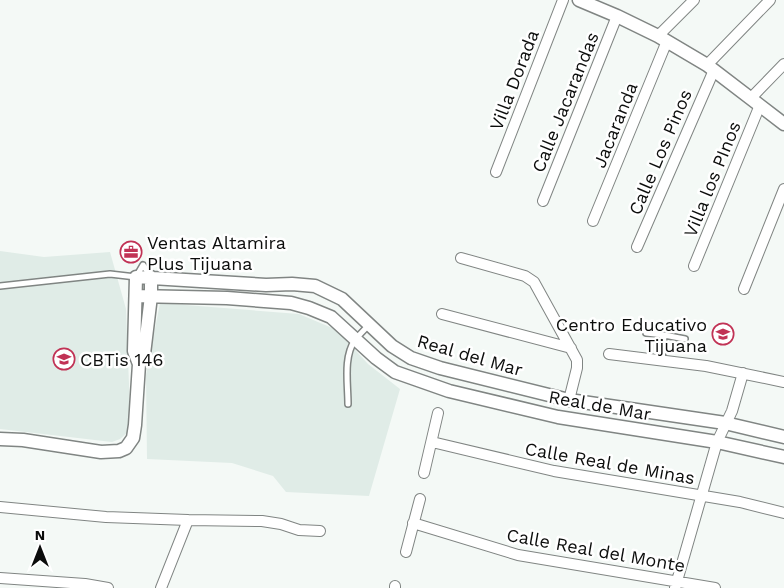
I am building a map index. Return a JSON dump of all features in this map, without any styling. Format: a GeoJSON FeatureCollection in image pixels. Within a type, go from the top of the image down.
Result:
{"type":"FeatureCollection","features":[{"type":"Feature","properties":{"kind":"street","name":"Villa Dorada"},"geometry":{"type":"LineString","coordinates":[[496,172],[563,0]]}},
{"type":"Feature","properties":{"kind":"street"},"geometry":{"type":"LineString","coordinates":[[579,0],[600,4],[617,16],[711,67],[784,124]]}},
{"type":"Feature","properties":{"kind":"street"},"geometry":{"type":"LineString","coordinates":[[662,39],[694,0]]}},
{"type":"Feature","properties":{"kind":"street"},"geometry":{"type":"LineString","coordinates":[[711,67],[770,0]]}},
{"type":"Feature","properties":{"kind":"street","name":"Calle Jacarandas"},"geometry":{"type":"LineString","coordinates":[[543,201],[617,16]]}},
{"type":"Feature","properties":{"kind":"street","name":"Jacaranda"},"geometry":{"type":"LineString","coordinates":[[593,221],[662,39]]}},
{"type":"Feature","properties":{"kind":"street"},"geometry":{"type":"LineString","coordinates":[[756,101],[784,64]]}},
{"type":"Feature","properties":{"kind":"street","name":"Calle Los Pinos"},"geometry":{"type":"LineString","coordinates":[[637,247],[711,67]]}},
{"type":"Feature","properties":{"kind":"street","name":"Villa los PInos"},"geometry":{"type":"LineString","coordinates":[[694,266],[756,101]]}},
{"type":"Feature","properties":{"kind":"street"},"geometry":{"type":"LineString","coordinates":[[744,288],[784,189]]}},
{"type":"Feature","properties":{"kind":"street"},"geometry":{"type":"LineString","coordinates":[[461,258],[525,276],[534,282],[577,364],[568,400]]}},
{"type":"Feature","properties":{"kind":"street"},"geometry":{"type":"LineString","coordinates":[[136,277],[134,351],[139,364]]}},
{"type":"Feature","properties":{"kind":"street","name":"Real del Mar"},"geometry":{"type":"LineString","coordinates":[[136,277],[315,286],[342,299],[392,346],[411,358],[440,368],[568,400],[725,423],[784,438]]}},
{"type":"Feature","properties":{"kind":"street"},"geometry":{"type":"LineString","coordinates":[[0,439],[23,440],[101,452],[119,451],[126,448],[133,438],[135,425],[139,364],[144,354],[151,296],[151,277]]}},
{"type":"Feature","properties":{"kind":"street","name":"Real de Mar"},"geometry":{"type":"LineString","coordinates":[[136,296],[227,298],[291,303],[331,317],[376,358],[396,372],[449,391],[558,417],[717,442],[784,457]]}},
{"type":"Feature","properties":{"kind":"street"},"geometry":{"type":"LineString","coordinates":[[442,314],[570,348]]}},
{"type":"Feature","properties":{"kind":"street"},"geometry":{"type":"LineString","coordinates":[[609,354],[662,360],[743,373],[784,382]]}},
{"type":"Feature","properties":{"kind":"street"},"geometry":{"type":"LineString","coordinates":[[676,584],[717,442],[732,411],[743,373]]}},
{"type":"Feature","properties":{"kind":"street"},"geometry":{"type":"LineString","coordinates":[[424,473],[438,413]]}},
{"type":"Feature","properties":{"kind":"street","name":"Calle Real de Minas"},"geometry":{"type":"LineString","coordinates":[[432,442],[554,472],[740,502],[784,513]]}},
{"type":"Feature","properties":{"kind":"street"},"geometry":{"type":"LineString","coordinates":[[406,552],[420,499]]}},
{"type":"Feature","properties":{"kind":"street"},"geometry":{"type":"LineString","coordinates":[[0,508],[106,517],[262,521],[281,524],[299,530],[320,531]]}},
{"type":"Feature","properties":{"kind":"street"},"geometry":{"type":"LineString","coordinates":[[161,588],[188,520]]}},
{"type":"Feature","properties":{"kind":"street","name":"Calle Real del Monte"},"geometry":{"type":"LineString","coordinates":[[414,523],[518,555],[676,584],[715,588]]}},
{"type":"Feature","properties":{"kind":"street"},"geometry":{"type":"LineString","coordinates":[[0,578],[86,584],[108,588]]}},
{"type":"Feature","properties":{"kind":"lane"},"geometry":{"type":"LineString","coordinates":[[0,286],[110,274],[136,277]]}},
{"type":"Feature","properties":{"kind":"lane"},"geometry":{"type":"LineString","coordinates":[[348,404],[348,360],[351,348],[355,339],[369,325]]}},
{"type":"Feature","properties":{"kind":"lane"},"geometry":{"type":"LineString","coordinates":[[646,333],[685,339]]}},
{"type":"Feature","properties":{"kind":"lane"},"geometry":{"type":"LineString","coordinates":[[662,360],[664,336]]}},
{"type":"Feature","properties":{"kind":"shaded area","name":"CBTis 146"},"geometry":{"type":"Polygon","coordinates":[[[0,251],[44,257],[110,252],[126,309],[130,409],[128,432],[120,439],[112,442],[0,429],[0,251]]]}},
{"type":"Feature","properties":{"kind":"shaded area"},"geometry":{"type":"Polygon","coordinates":[[[160,303],[299,314],[337,330],[368,364],[400,389],[369,496],[286,492],[273,476],[232,463],[147,459],[146,375],[160,303]]]}},
{"type":"Feature","properties":{"kind":"place","name":"Ventas Altamira Plus Tijuana"},"geometry":{"type":"Point","coordinates":[131,252]}},
{"type":"Feature","properties":{"kind":"place","name":"Centro Educativo Tijuana"},"geometry":{"type":"Point","coordinates":[723,334]}},
{"type":"Feature","properties":{"kind":"place","name":"CBTis 146"},"geometry":{"type":"Point","coordinates":[64,359]}}]}
